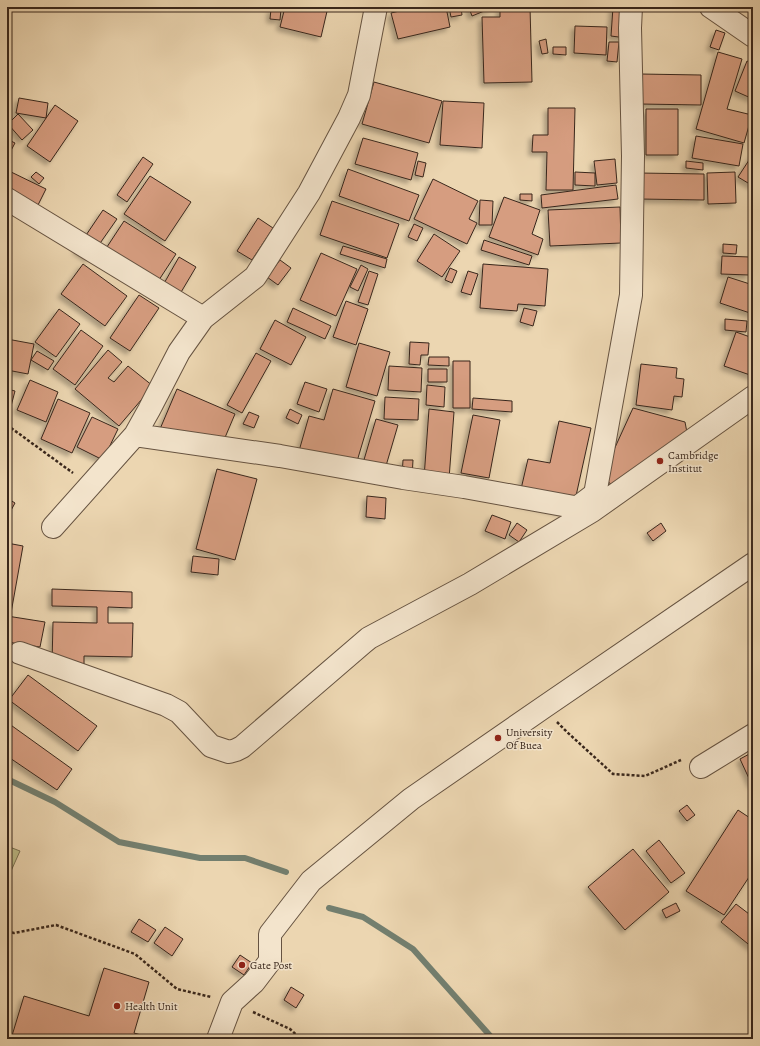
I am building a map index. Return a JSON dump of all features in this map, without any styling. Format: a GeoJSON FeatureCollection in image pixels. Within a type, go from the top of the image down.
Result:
{"type":"FeatureCollection","features":[{"type":"Feature","properties":{"kind":"street"},"geometry":{"type":"LineString","coordinates":[[53,528],[135,434],[150,410],[179,352],[203,318],[255,277],[309,193],[349,118],[358,95],[376,7]]}},
{"type":"Feature","properties":{"kind":"street"},"geometry":{"type":"LineString","coordinates":[[594,503],[631,295],[633,156],[630,28],[631,7]]}},
{"type":"Feature","properties":{"kind":"street"},"geometry":{"type":"LineString","coordinates":[[711,7],[753,36]]}},
{"type":"Feature","properties":{"kind":"street"},"geometry":{"type":"LineString","coordinates":[[7,199],[203,318]]}},
{"type":"Feature","properties":{"kind":"street"},"geometry":{"type":"LineString","coordinates":[[20,652],[166,705],[179,712],[211,746],[229,752],[236,750],[242,747],[369,638],[470,584],[753,397]]}},
{"type":"Feature","properties":{"kind":"street"},"geometry":{"type":"LineString","coordinates":[[135,434],[280,456],[574,507],[594,503]]}},
{"type":"Feature","properties":{"kind":"street"},"geometry":{"type":"LineString","coordinates":[[218,1039],[232,1002],[254,982],[270,961],[270,934],[311,881],[412,799],[753,564]]}},
{"type":"Feature","properties":{"kind":"street"},"geometry":{"type":"LineString","coordinates":[[701,767],[753,735]]}},
{"type":"Feature","properties":{"kind":"path"},"geometry":{"type":"LineString","coordinates":[[7,425],[90,486]]}},
{"type":"Feature","properties":{"kind":"path"},"geometry":{"type":"LineString","coordinates":[[544,707],[567,732],[613,774],[645,776],[684,759],[701,767]]}},
{"type":"Feature","properties":{"kind":"path"},"geometry":{"type":"LineString","coordinates":[[7,931],[14,933],[56,925],[134,954],[177,989],[232,1002],[290,1029],[301,1039]]}},
{"type":"Feature","properties":{"kind":"shaded area"},"geometry":{"type":"Polygon","coordinates":[[[7,846],[20,851],[7,880],[7,846]]]}},
{"type":"Feature","properties":{"kind":"building"},"geometry":{"type":"Polygon","coordinates":[[[285,7],[328,7],[321,37],[280,27],[285,7]]]}},
{"type":"Feature","properties":{"kind":"building"},"geometry":{"type":"Polygon","coordinates":[[[416,7],[446,7],[450,27],[398,39],[391,13],[416,7]]]}},
{"type":"Feature","properties":{"kind":"building"},"geometry":{"type":"Polygon","coordinates":[[[449,7],[461,7],[462,15],[451,17],[449,7]]]}},
{"type":"Feature","properties":{"kind":"building"},"geometry":{"type":"Polygon","coordinates":[[[470,7],[494,7],[472,16],[470,7]]]}},
{"type":"Feature","properties":{"kind":"building"},"geometry":{"type":"Polygon","coordinates":[[[530,7],[532,82],[484,83],[482,17],[500,17],[500,8],[530,7]]]}},
{"type":"Feature","properties":{"kind":"building"},"geometry":{"type":"Polygon","coordinates":[[[613,7],[629,7],[626,38],[611,36],[613,7]]]}},
{"type":"Feature","properties":{"kind":"building"},"geometry":{"type":"Polygon","coordinates":[[[271,9],[281,9],[280,20],[270,19],[271,9]]]}},
{"type":"Feature","properties":{"kind":"building"},"geometry":{"type":"Polygon","coordinates":[[[575,26],[607,27],[606,55],[574,53],[575,26]]]}},
{"type":"Feature","properties":{"kind":"building"},"geometry":{"type":"Polygon","coordinates":[[[716,30],[725,33],[719,50],[710,47],[716,30]]]}},
{"type":"Feature","properties":{"kind":"building"},"geometry":{"type":"Polygon","coordinates":[[[546,39],[548,53],[542,54],[539,41],[546,39]]]}},
{"type":"Feature","properties":{"kind":"building"},"geometry":{"type":"Polygon","coordinates":[[[609,42],[619,42],[617,62],[607,61],[609,42]]]}},
{"type":"Feature","properties":{"kind":"building"},"geometry":{"type":"Polygon","coordinates":[[[553,47],[566,47],[566,55],[553,54],[553,47]]]}},
{"type":"Feature","properties":{"kind":"building"},"geometry":{"type":"Polygon","coordinates":[[[718,52],[742,59],[727,109],[752,115],[744,143],[696,129],[718,52]]]}},
{"type":"Feature","properties":{"kind":"building"},"geometry":{"type":"Polygon","coordinates":[[[747,61],[753,63],[753,99],[735,91],[747,61]]]}},
{"type":"Feature","properties":{"kind":"building"},"geometry":{"type":"Polygon","coordinates":[[[640,74],[701,75],[701,105],[640,104],[640,74]]]}},
{"type":"Feature","properties":{"kind":"building"},"geometry":{"type":"Polygon","coordinates":[[[374,82],[442,101],[429,143],[362,124],[374,82]]]}},
{"type":"Feature","properties":{"kind":"building"},"geometry":{"type":"Polygon","coordinates":[[[19,98],[48,103],[46,118],[16,113],[19,98]]]}},
{"type":"Feature","properties":{"kind":"building"},"geometry":{"type":"Polygon","coordinates":[[[443,101],[484,103],[482,148],[440,145],[443,101]]]}},
{"type":"Feature","properties":{"kind":"building"},"geometry":{"type":"Polygon","coordinates":[[[55,105],[78,121],[50,162],[27,146],[55,105]]]}},
{"type":"Feature","properties":{"kind":"building"},"geometry":{"type":"Polygon","coordinates":[[[548,108],[575,108],[573,190],[546,190],[547,152],[532,152],[533,135],[548,135],[548,108]]]}},
{"type":"Feature","properties":{"kind":"building"},"geometry":{"type":"Polygon","coordinates":[[[646,109],[678,109],[678,155],[646,155],[646,109]]]}},
{"type":"Feature","properties":{"kind":"building"},"geometry":{"type":"Polygon","coordinates":[[[18,114],[33,130],[22,140],[8,124],[18,114]]]}},
{"type":"Feature","properties":{"kind":"building"},"geometry":{"type":"Polygon","coordinates":[[[696,136],[743,144],[739,166],[692,158],[696,136]]]}},
{"type":"Feature","properties":{"kind":"building"},"geometry":{"type":"Polygon","coordinates":[[[363,138],[418,153],[411,180],[355,164],[363,138]]]}},
{"type":"Feature","properties":{"kind":"building"},"geometry":{"type":"Polygon","coordinates":[[[7,139],[15,143],[7,158],[7,139]]]}},
{"type":"Feature","properties":{"kind":"building"},"geometry":{"type":"Polygon","coordinates":[[[753,154],[753,186],[738,177],[753,154]]]}},
{"type":"Feature","properties":{"kind":"building"},"geometry":{"type":"Polygon","coordinates":[[[143,157],[153,164],[127,202],[117,195],[143,157]]]}},
{"type":"Feature","properties":{"kind":"building"},"geometry":{"type":"Polygon","coordinates":[[[615,159],[617,183],[597,185],[594,161],[615,159]]]}},
{"type":"Feature","properties":{"kind":"building"},"geometry":{"type":"Polygon","coordinates":[[[418,161],[426,163],[423,177],[415,175],[418,161]]]}},
{"type":"Feature","properties":{"kind":"building"},"geometry":{"type":"Polygon","coordinates":[[[686,161],[703,163],[703,170],[686,168],[686,161]]]}},
{"type":"Feature","properties":{"kind":"building"},"geometry":{"type":"Polygon","coordinates":[[[348,169],[419,195],[409,221],[339,196],[348,169]]]}},
{"type":"Feature","properties":{"kind":"building"},"geometry":{"type":"Polygon","coordinates":[[[7,170],[46,189],[35,211],[7,197],[7,170]]]}},
{"type":"Feature","properties":{"kind":"building"},"geometry":{"type":"Polygon","coordinates":[[[36,172],[44,178],[39,184],[31,177],[36,172]]]}},
{"type":"Feature","properties":{"kind":"building"},"geometry":{"type":"Polygon","coordinates":[[[575,172],[595,173],[595,186],[575,185],[575,172]]]}},
{"type":"Feature","properties":{"kind":"building"},"geometry":{"type":"Polygon","coordinates":[[[735,172],[736,203],[708,204],[707,173],[735,172]]]}},
{"type":"Feature","properties":{"kind":"building"},"geometry":{"type":"Polygon","coordinates":[[[639,173],[704,174],[704,200],[639,199],[639,173]]]}},
{"type":"Feature","properties":{"kind":"building"},"geometry":{"type":"Polygon","coordinates":[[[150,176],[191,202],[165,241],[124,214],[150,176]]]}},
{"type":"Feature","properties":{"kind":"building"},"geometry":{"type":"Polygon","coordinates":[[[433,179],[478,201],[469,219],[477,223],[467,244],[414,219],[433,179]]]}},
{"type":"Feature","properties":{"kind":"building"},"geometry":{"type":"Polygon","coordinates":[[[616,185],[618,199],[542,208],[541,195],[616,185]]]}},
{"type":"Feature","properties":{"kind":"building"},"geometry":{"type":"Polygon","coordinates":[[[520,194],[532,194],[532,201],[520,200],[520,194]]]}},
{"type":"Feature","properties":{"kind":"building"},"geometry":{"type":"Polygon","coordinates":[[[504,197],[540,210],[532,234],[543,239],[538,255],[489,237],[504,197]]]}},
{"type":"Feature","properties":{"kind":"building"},"geometry":{"type":"Polygon","coordinates":[[[480,200],[493,201],[492,225],[479,225],[480,200]]]}},
{"type":"Feature","properties":{"kind":"building"},"geometry":{"type":"Polygon","coordinates":[[[332,201],[399,224],[387,258],[320,235],[332,201]]]}},
{"type":"Feature","properties":{"kind":"building"},"geometry":{"type":"Polygon","coordinates":[[[620,207],[621,243],[550,246],[548,210],[620,207]]]}},
{"type":"Feature","properties":{"kind":"building"},"geometry":{"type":"Polygon","coordinates":[[[103,210],[117,219],[89,259],[76,250],[103,210]]]}},
{"type":"Feature","properties":{"kind":"building"},"geometry":{"type":"Polygon","coordinates":[[[258,218],[273,228],[252,260],[237,251],[258,218]]]}},
{"type":"Feature","properties":{"kind":"building"},"geometry":{"type":"Polygon","coordinates":[[[124,221],[176,254],[155,286],[103,253],[124,221]]]}},
{"type":"Feature","properties":{"kind":"building"},"geometry":{"type":"Polygon","coordinates":[[[414,224],[423,228],[417,241],[408,237],[414,224]]]}},
{"type":"Feature","properties":{"kind":"building"},"geometry":{"type":"Polygon","coordinates":[[[434,234],[460,251],[442,277],[417,261],[434,234]]]}},
{"type":"Feature","properties":{"kind":"building"},"geometry":{"type":"Polygon","coordinates":[[[484,240],[532,256],[529,265],[481,250],[484,240]]]}},
{"type":"Feature","properties":{"kind":"building"},"geometry":{"type":"Polygon","coordinates":[[[723,244],[737,245],[736,254],[723,253],[723,244]]]}},
{"type":"Feature","properties":{"kind":"building"},"geometry":{"type":"Polygon","coordinates":[[[343,246],[387,259],[385,268],[340,254],[343,246]]]}},
{"type":"Feature","properties":{"kind":"building"},"geometry":{"type":"Polygon","coordinates":[[[321,253],[357,269],[336,316],[300,300],[321,253]]]}},
{"type":"Feature","properties":{"kind":"building"},"geometry":{"type":"Polygon","coordinates":[[[722,256],[750,257],[749,275],[721,274],[722,256]]]}},
{"type":"Feature","properties":{"kind":"building"},"geometry":{"type":"Polygon","coordinates":[[[179,257],[196,267],[174,304],[158,294],[179,257]]]}},
{"type":"Feature","properties":{"kind":"building"},"geometry":{"type":"Polygon","coordinates":[[[280,260],[291,268],[278,285],[267,277],[280,260]]]}},
{"type":"Feature","properties":{"kind":"building"},"geometry":{"type":"Polygon","coordinates":[[[83,264],[127,296],[105,326],[61,294],[83,264]]]}},
{"type":"Feature","properties":{"kind":"building"},"geometry":{"type":"Polygon","coordinates":[[[483,264],[548,269],[545,306],[518,304],[517,311],[480,308],[483,264]]]}},
{"type":"Feature","properties":{"kind":"building"},"geometry":{"type":"Polygon","coordinates":[[[361,265],[368,269],[358,291],[350,287],[361,265]]]}},
{"type":"Feature","properties":{"kind":"building"},"geometry":{"type":"Polygon","coordinates":[[[450,268],[457,271],[452,283],[445,280],[450,268]]]}},
{"type":"Feature","properties":{"kind":"building"},"geometry":{"type":"Polygon","coordinates":[[[369,271],[378,274],[368,305],[358,302],[369,271]]]}},
{"type":"Feature","properties":{"kind":"building"},"geometry":{"type":"Polygon","coordinates":[[[468,271],[478,274],[471,295],[461,292],[468,271]]]}},
{"type":"Feature","properties":{"kind":"building"},"geometry":{"type":"Polygon","coordinates":[[[728,277],[753,285],[753,314],[720,303],[728,277]]]}},
{"type":"Feature","properties":{"kind":"building"},"geometry":{"type":"Polygon","coordinates":[[[139,295],[159,308],[130,351],[110,338],[139,295]]]}},
{"type":"Feature","properties":{"kind":"building"},"geometry":{"type":"Polygon","coordinates":[[[346,301],[368,309],[356,345],[333,337],[346,301]]]}},
{"type":"Feature","properties":{"kind":"building"},"geometry":{"type":"Polygon","coordinates":[[[293,308],[331,326],[325,339],[287,322],[293,308]]]}},
{"type":"Feature","properties":{"kind":"building"},"geometry":{"type":"Polygon","coordinates":[[[524,308],[537,311],[533,326],[520,322],[524,308]]]}},
{"type":"Feature","properties":{"kind":"building"},"geometry":{"type":"Polygon","coordinates":[[[59,309],[80,324],[56,357],[35,342],[59,309]]]}},
{"type":"Feature","properties":{"kind":"building"},"geometry":{"type":"Polygon","coordinates":[[[725,319],[747,321],[746,332],[725,330],[725,319]]]}},
{"type":"Feature","properties":{"kind":"building"},"geometry":{"type":"Polygon","coordinates":[[[275,320],[306,337],[291,365],[260,349],[275,320]]]}},
{"type":"Feature","properties":{"kind":"building"},"geometry":{"type":"Polygon","coordinates":[[[81,330],[103,346],[75,385],[53,369],[81,330]]]}},
{"type":"Feature","properties":{"kind":"building"},"geometry":{"type":"Polygon","coordinates":[[[736,332],[753,338],[753,376],[724,366],[736,332]]]}},
{"type":"Feature","properties":{"kind":"building"},"geometry":{"type":"Polygon","coordinates":[[[7,339],[34,344],[28,374],[7,370],[7,339]]]}},
{"type":"Feature","properties":{"kind":"building"},"geometry":{"type":"Polygon","coordinates":[[[410,342],[429,343],[428,355],[421,355],[420,365],[409,364],[410,342]]]}},
{"type":"Feature","properties":{"kind":"building"},"geometry":{"type":"Polygon","coordinates":[[[359,343],[390,352],[377,396],[346,387],[359,343]]]}},
{"type":"Feature","properties":{"kind":"building"},"geometry":{"type":"Polygon","coordinates":[[[108,350],[122,362],[108,378],[114,382],[128,366],[153,386],[119,426],[75,389],[108,350]]]}},
{"type":"Feature","properties":{"kind":"building"},"geometry":{"type":"Polygon","coordinates":[[[37,351],[54,361],[48,370],[31,360],[37,351]]]}},
{"type":"Feature","properties":{"kind":"building"},"geometry":{"type":"Polygon","coordinates":[[[256,353],[271,361],[242,413],[227,405],[256,353]]]}},
{"type":"Feature","properties":{"kind":"building"},"geometry":{"type":"Polygon","coordinates":[[[429,357],[449,357],[449,366],[428,365],[429,357]]]}},
{"type":"Feature","properties":{"kind":"building"},"geometry":{"type":"Polygon","coordinates":[[[453,361],[470,361],[470,408],[453,408],[453,361]]]}},
{"type":"Feature","properties":{"kind":"building"},"geometry":{"type":"Polygon","coordinates":[[[641,364],[677,368],[676,378],[684,379],[682,397],[674,396],[672,410],[636,405],[641,364]]]}},
{"type":"Feature","properties":{"kind":"building"},"geometry":{"type":"Polygon","coordinates":[[[389,366],[422,368],[421,392],[388,390],[389,366]]]}},
{"type":"Feature","properties":{"kind":"building"},"geometry":{"type":"Polygon","coordinates":[[[428,369],[447,369],[447,382],[428,382],[428,369]]]}},
{"type":"Feature","properties":{"kind":"building"},"geometry":{"type":"Polygon","coordinates":[[[30,380],[58,392],[46,422],[17,410],[30,380]]]}},
{"type":"Feature","properties":{"kind":"building"},"geometry":{"type":"Polygon","coordinates":[[[305,382],[327,389],[319,412],[297,404],[305,382]]]}},
{"type":"Feature","properties":{"kind":"building"},"geometry":{"type":"Polygon","coordinates":[[[427,385],[445,387],[444,407],[426,405],[427,385]]]}},
{"type":"Feature","properties":{"kind":"building"},"geometry":{"type":"Polygon","coordinates":[[[7,389],[15,391],[10,410],[7,409],[7,389]]]}},
{"type":"Feature","properties":{"kind":"building"},"geometry":{"type":"Polygon","coordinates":[[[177,389],[235,414],[218,454],[160,429],[177,389]]]}},
{"type":"Feature","properties":{"kind":"building"},"geometry":{"type":"Polygon","coordinates":[[[333,389],[375,401],[355,468],[299,451],[309,416],[324,420],[333,389]]]}},
{"type":"Feature","properties":{"kind":"building"},"geometry":{"type":"Polygon","coordinates":[[[385,397],[419,399],[418,420],[384,419],[385,397]]]}},
{"type":"Feature","properties":{"kind":"building"},"geometry":{"type":"Polygon","coordinates":[[[473,398],[512,401],[512,412],[472,409],[473,398]]]}},
{"type":"Feature","properties":{"kind":"building"},"geometry":{"type":"Polygon","coordinates":[[[58,399],[90,413],[72,453],[41,439],[58,399]]]}},
{"type":"Feature","properties":{"kind":"building"},"geometry":{"type":"Polygon","coordinates":[[[633,408],[685,422],[688,438],[615,488],[602,476],[633,408]]]}},
{"type":"Feature","properties":{"kind":"building"},"geometry":{"type":"Polygon","coordinates":[[[290,409],[302,415],[298,424],[286,418],[290,409]]]}},
{"type":"Feature","properties":{"kind":"building"},"geometry":{"type":"Polygon","coordinates":[[[429,409],[454,412],[449,479],[424,478],[429,409]]]}},
{"type":"Feature","properties":{"kind":"building"},"geometry":{"type":"Polygon","coordinates":[[[249,412],[259,416],[254,428],[243,424],[249,412]]]}},
{"type":"Feature","properties":{"kind":"building"},"geometry":{"type":"Polygon","coordinates":[[[473,415],[500,420],[489,478],[461,473],[473,415]]]}},
{"type":"Feature","properties":{"kind":"building"},"geometry":{"type":"Polygon","coordinates":[[[92,417],[118,429],[103,460],[77,447],[92,417]]]}},
{"type":"Feature","properties":{"kind":"building"},"geometry":{"type":"Polygon","coordinates":[[[376,419],[398,425],[383,476],[361,470],[376,419]]]}},
{"type":"Feature","properties":{"kind":"building"},"geometry":{"type":"Polygon","coordinates":[[[559,421],[591,428],[572,514],[518,502],[528,459],[550,463],[559,421]]]}},
{"type":"Feature","properties":{"kind":"building"},"geometry":{"type":"Polygon","coordinates":[[[403,460],[413,460],[412,477],[402,476],[403,460]]]}},
{"type":"Feature","properties":{"kind":"building"},"geometry":{"type":"Polygon","coordinates":[[[217,469],[257,479],[235,560],[196,549],[217,469]]]}},
{"type":"Feature","properties":{"kind":"building"},"geometry":{"type":"Polygon","coordinates":[[[367,496],[386,498],[385,519],[366,517],[367,496]]]}},
{"type":"Feature","properties":{"kind":"building"},"geometry":{"type":"Polygon","coordinates":[[[7,498],[15,503],[9,514],[7,512],[7,498]]]}},
{"type":"Feature","properties":{"kind":"building"},"geometry":{"type":"Polygon","coordinates":[[[492,515],[511,522],[505,539],[485,531],[492,515]]]}},
{"type":"Feature","properties":{"kind":"building"},"geometry":{"type":"Polygon","coordinates":[[[517,523],[527,530],[519,542],[509,535],[517,523]]]}},
{"type":"Feature","properties":{"kind":"building"},"geometry":{"type":"Polygon","coordinates":[[[661,523],[666,531],[653,541],[647,533],[661,523]]]}},
{"type":"Feature","properties":{"kind":"building"},"geometry":{"type":"Polygon","coordinates":[[[7,543],[23,546],[11,613],[7,612],[7,543]]]}},
{"type":"Feature","properties":{"kind":"building"},"geometry":{"type":"Polygon","coordinates":[[[193,556],[219,559],[218,575],[191,572],[193,556]]]}},
{"type":"Feature","properties":{"kind":"building"},"geometry":{"type":"Polygon","coordinates":[[[52,589],[132,592],[132,608],[108,607],[108,623],[133,623],[132,657],[84,656],[84,665],[52,664],[53,622],[97,623],[97,607],[52,606],[52,589]]]}},
{"type":"Feature","properties":{"kind":"building"},"geometry":{"type":"Polygon","coordinates":[[[7,616],[45,622],[40,647],[7,642],[7,616]]]}},
{"type":"Feature","properties":{"kind":"building"},"geometry":{"type":"Polygon","coordinates":[[[28,675],[97,726],[78,751],[9,700],[28,675]]]}},
{"type":"Feature","properties":{"kind":"building"},"geometry":{"type":"Polygon","coordinates":[[[8,723],[72,769],[57,790],[7,756],[8,723]]]}},
{"type":"Feature","properties":{"kind":"building"},"geometry":{"type":"Polygon","coordinates":[[[753,752],[753,785],[752,785],[740,759],[753,752]]]}},
{"type":"Feature","properties":{"kind":"building"},"geometry":{"type":"Polygon","coordinates":[[[687,805],[695,815],[687,821],[679,811],[687,805]]]}},
{"type":"Feature","properties":{"kind":"building"},"geometry":{"type":"Polygon","coordinates":[[[738,810],[753,820],[753,871],[724,915],[686,891],[738,810]]]}},
{"type":"Feature","properties":{"kind":"building"},"geometry":{"type":"Polygon","coordinates":[[[659,840],[685,873],[671,883],[646,851],[659,840]]]}},
{"type":"Feature","properties":{"kind":"building"},"geometry":{"type":"Polygon","coordinates":[[[633,849],[669,892],[625,930],[588,887],[633,849]]]}},
{"type":"Feature","properties":{"kind":"building"},"geometry":{"type":"Polygon","coordinates":[[[676,903],[680,911],[666,918],[662,910],[676,903]]]}},
{"type":"Feature","properties":{"kind":"building"},"geometry":{"type":"Polygon","coordinates":[[[736,904],[753,917],[753,948],[721,922],[736,904]]]}},
{"type":"Feature","properties":{"kind":"building"},"geometry":{"type":"Polygon","coordinates":[[[139,919],[156,930],[148,942],[131,932],[139,919]]]}},
{"type":"Feature","properties":{"kind":"building"},"geometry":{"type":"Polygon","coordinates":[[[165,927],[183,939],[172,956],[154,943],[165,927]]]}},
{"type":"Feature","properties":{"kind":"building","name":"Gate Post"},"geometry":{"type":"Polygon","coordinates":[[[240,955],[252,963],[244,975],[232,967],[240,955]]]}},
{"type":"Feature","properties":{"kind":"building","name":"Health Unit"},"geometry":{"type":"Polygon","coordinates":[[[104,968],[149,982],[134,1033],[148,1037],[147,1039],[11,1039],[24,996],[89,1016],[104,968]]]}},
{"type":"Feature","properties":{"kind":"building","name":"Gate Post"},"geometry":{"type":"Polygon","coordinates":[[[291,987],[304,995],[296,1008],[284,1000],[291,987]]]}},
{"type":"Feature","properties":{"kind":"waterway"},"geometry":{"type":"LineString","coordinates":[[7,779],[55,802],[119,842],[200,858],[245,858],[286,872]]}},
{"type":"Feature","properties":{"kind":"waterway"},"geometry":{"type":"LineString","coordinates":[[329,908],[363,917],[413,949],[493,1039]]}},
{"type":"Feature","properties":{"kind":"place","name":"Cambridge Institut"},"geometry":{"type":"Point","coordinates":[660,461]}},
{"type":"Feature","properties":{"kind":"place","name":"University Of Buea"},"geometry":{"type":"Point","coordinates":[498,738]}},
{"type":"Feature","properties":{"kind":"place","name":"Gate Post"},"geometry":{"type":"Point","coordinates":[242,965]}},
{"type":"Feature","properties":{"kind":"place","name":"Health Unit"},"geometry":{"type":"Point","coordinates":[117,1006]}}]}
